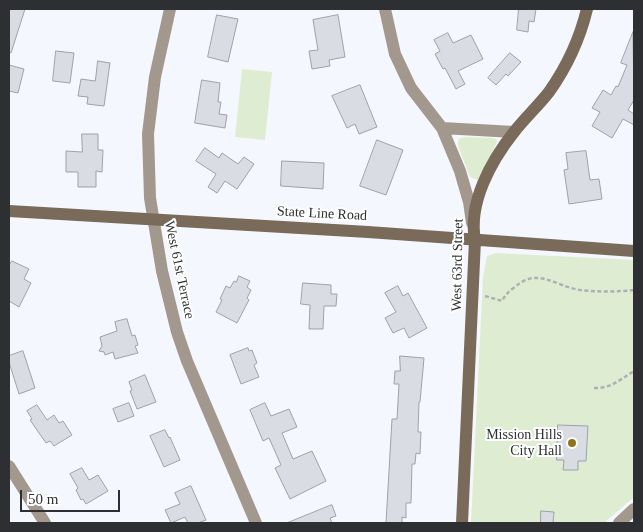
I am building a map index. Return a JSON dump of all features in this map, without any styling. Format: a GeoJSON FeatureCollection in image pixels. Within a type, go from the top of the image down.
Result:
{"type":"FeatureCollection","features":[{"type":"Feature","properties":{"kind":"main road","name":"West 63rd Street"},"geometry":{"type":"LineString","coordinates":[[462,523],[475,208],[499,153],[514,132],[549,92],[561,73],[576,42],[587,9]]}},
{"type":"Feature","properties":{"kind":"main road","name":"State Line Road"},"geometry":{"type":"LineString","coordinates":[[9,211],[368,232],[634,251]]}},
{"type":"Feature","properties":{"kind":"street","name":"West 61st Terrace"},"geometry":{"type":"LineString","coordinates":[[170,9],[155,77],[148,134],[150,198],[162,271],[177,332],[191,370],[256,523]]}},
{"type":"Feature","properties":{"kind":"street"},"geometry":{"type":"LineString","coordinates":[[385,9],[395,54],[410,88],[442,128],[460,171],[470,202],[473,227]]}},
{"type":"Feature","properties":{"kind":"street"},"geometry":{"type":"LineString","coordinates":[[442,128],[514,132]]}},
{"type":"Feature","properties":{"kind":"street"},"geometry":{"type":"LineString","coordinates":[[9,466],[45,523]]}},
{"type":"Feature","properties":{"kind":"street"},"geometry":{"type":"LineString","coordinates":[[619,523],[634,509]]}},
{"type":"Feature","properties":{"kind":"path"},"geometry":{"type":"LineString","coordinates":[[482,295],[502,301],[505,295],[518,284],[528,278],[537,277],[564,286],[588,291],[634,290]]}},
{"type":"Feature","properties":{"kind":"path"},"geometry":{"type":"LineString","coordinates":[[594,388],[610,386],[634,371]]}},
{"type":"Feature","properties":{"kind":"green space"},"geometry":{"type":"Polygon","coordinates":[[[242,69],[272,72],[265,140],[235,137],[242,69]]]}},
{"type":"Feature","properties":{"kind":"green space"},"geometry":{"type":"Polygon","coordinates":[[[460,138],[492,138],[496,139],[497,142],[478,180],[470,177],[458,146],[460,138]]]}},
{"type":"Feature","properties":{"kind":"green space"},"geometry":{"type":"Polygon","coordinates":[[[496,253],[634,260],[634,497],[604,523],[471,523],[483,277],[487,256],[496,253]]]}},
{"type":"Feature","properties":{"kind":"building"},"geometry":{"type":"Polygon","coordinates":[[[9,9],[25,9],[11,53],[9,52],[9,9]]]}},
{"type":"Feature","properties":{"kind":"building"},"geometry":{"type":"Polygon","coordinates":[[[519,9],[536,9],[534,22],[529,21],[528,32],[517,30],[519,9]]]}},
{"type":"Feature","properties":{"kind":"building"},"geometry":{"type":"Polygon","coordinates":[[[217,15],[238,19],[228,62],[208,57],[217,15]]]}},
{"type":"Feature","properties":{"kind":"building"},"geometry":{"type":"Polygon","coordinates":[[[338,15],[345,57],[329,60],[330,66],[312,69],[309,51],[318,50],[313,20],[338,15]]]}},
{"type":"Feature","properties":{"kind":"building"},"geometry":{"type":"Polygon","coordinates":[[[633,32],[634,100],[628,110],[634,114],[634,125],[623,119],[612,138],[592,126],[600,112],[592,108],[603,90],[611,95],[616,86],[618,87],[627,65],[621,63],[633,32]]]}},
{"type":"Feature","properties":{"kind":"building"},"geometry":{"type":"Polygon","coordinates":[[[448,33],[453,43],[471,35],[483,59],[458,71],[465,84],[456,89],[435,54],[440,51],[434,40],[448,33]]]}},
{"type":"Feature","properties":{"kind":"building"},"geometry":{"type":"Polygon","coordinates":[[[56,51],[74,53],[70,83],[53,81],[56,51]]]}},
{"type":"Feature","properties":{"kind":"building"},"geometry":{"type":"Polygon","coordinates":[[[510,53],[521,62],[508,76],[506,74],[496,85],[488,78],[510,53]]]}},
{"type":"Feature","properties":{"kind":"building"},"geometry":{"type":"Polygon","coordinates":[[[98,61],[110,63],[104,106],[87,104],[88,97],[78,96],[81,79],[95,81],[98,61]]]}},
{"type":"Feature","properties":{"kind":"building"},"geometry":{"type":"Polygon","coordinates":[[[9,65],[24,69],[18,93],[9,91],[9,65]]]}},
{"type":"Feature","properties":{"kind":"building"},"geometry":{"type":"Polygon","coordinates":[[[202,80],[220,83],[218,102],[221,102],[219,114],[227,115],[225,128],[195,123],[202,80]]]}},
{"type":"Feature","properties":{"kind":"building"},"geometry":{"type":"Polygon","coordinates":[[[360,85],[377,127],[359,134],[355,124],[347,128],[332,96],[360,85]]]}},
{"type":"Feature","properties":{"kind":"building"},"geometry":{"type":"Polygon","coordinates":[[[82,134],[98,134],[98,150],[103,150],[102,172],[96,171],[96,187],[78,187],[78,172],[66,172],[66,151],[82,152],[82,134]]]}},
{"type":"Feature","properties":{"kind":"building"},"geometry":{"type":"Polygon","coordinates":[[[377,140],[403,150],[386,195],[360,186],[377,140]]]}},
{"type":"Feature","properties":{"kind":"building"},"geometry":{"type":"Polygon","coordinates":[[[205,148],[219,158],[222,153],[238,164],[244,157],[254,164],[237,189],[225,181],[217,193],[208,187],[216,174],[196,161],[205,148]]]}},
{"type":"Feature","properties":{"kind":"building"},"geometry":{"type":"Polygon","coordinates":[[[586,151],[590,180],[599,179],[602,199],[569,204],[564,170],[568,169],[566,153],[586,151]]]}},
{"type":"Feature","properties":{"kind":"building"},"geometry":{"type":"Polygon","coordinates":[[[282,161],[324,163],[323,189],[281,186],[282,161]]]}},
{"type":"Feature","properties":{"kind":"building"},"geometry":{"type":"Polygon","coordinates":[[[12,261],[29,269],[24,279],[31,283],[19,307],[9,301],[9,266],[12,261]]]}},
{"type":"Feature","properties":{"kind":"building"},"geometry":{"type":"Polygon","coordinates":[[[239,276],[250,281],[247,287],[251,290],[247,298],[249,300],[237,323],[216,312],[226,286],[230,288],[239,276]]]}},
{"type":"Feature","properties":{"kind":"building"},"geometry":{"type":"Polygon","coordinates":[[[303,283],[331,285],[331,294],[337,294],[336,306],[324,306],[323,329],[309,329],[310,305],[301,304],[303,283]]]}},
{"type":"Feature","properties":{"kind":"building"},"geometry":{"type":"Polygon","coordinates":[[[398,286],[403,296],[408,293],[427,328],[409,338],[404,328],[393,333],[385,318],[396,312],[385,293],[398,286]]]}},
{"type":"Feature","properties":{"kind":"building"},"geometry":{"type":"Polygon","coordinates":[[[127,319],[132,336],[135,335],[138,345],[135,346],[138,353],[115,359],[113,352],[105,355],[104,352],[99,351],[102,346],[100,337],[117,331],[115,322],[127,319]]]}},
{"type":"Feature","properties":{"kind":"building"},"geometry":{"type":"Polygon","coordinates":[[[248,348],[249,351],[252,350],[257,363],[254,365],[259,377],[241,384],[230,355],[248,348]]]}},
{"type":"Feature","properties":{"kind":"building"},"geometry":{"type":"Polygon","coordinates":[[[23,351],[35,388],[19,394],[9,362],[9,356],[23,351]]]}},
{"type":"Feature","properties":{"kind":"building"},"geometry":{"type":"Polygon","coordinates":[[[400,356],[424,358],[419,402],[418,432],[421,432],[420,454],[416,453],[415,464],[412,464],[411,503],[406,503],[406,518],[402,517],[402,523],[386,523],[392,419],[397,419],[399,384],[394,384],[395,371],[400,371],[400,356]]]}},
{"type":"Feature","properties":{"kind":"building"},"geometry":{"type":"Polygon","coordinates":[[[145,375],[156,402],[137,409],[130,391],[132,390],[129,382],[145,375]]]}},
{"type":"Feature","properties":{"kind":"building"},"geometry":{"type":"Polygon","coordinates":[[[129,403],[134,416],[118,422],[113,409],[129,403]]]}},
{"type":"Feature","properties":{"kind":"building"},"geometry":{"type":"Polygon","coordinates":[[[265,403],[271,416],[289,409],[297,427],[282,433],[293,459],[312,451],[326,481],[290,499],[275,468],[281,465],[269,438],[263,441],[250,410],[265,403]]]}},
{"type":"Feature","properties":{"kind":"building"},"geometry":{"type":"Polygon","coordinates":[[[37,405],[47,420],[54,415],[59,423],[63,421],[72,435],[54,446],[50,441],[46,443],[30,420],[32,419],[27,411],[37,405]]]}},
{"type":"Feature","properties":{"kind":"building","name":"Mission Hills City Hall"},"geometry":{"type":"Polygon","coordinates":[[[558,425],[588,426],[586,461],[578,461],[578,470],[563,470],[564,460],[557,460],[558,425]]]}},
{"type":"Feature","properties":{"kind":"building"},"geometry":{"type":"Polygon","coordinates":[[[165,430],[180,460],[164,467],[150,436],[165,430]]]}},
{"type":"Feature","properties":{"kind":"building"},"geometry":{"type":"Polygon","coordinates":[[[82,468],[89,480],[98,475],[108,491],[86,504],[83,499],[81,500],[76,490],[78,488],[70,474],[82,468]]]}},
{"type":"Feature","properties":{"kind":"building"},"geometry":{"type":"Polygon","coordinates":[[[191,486],[206,520],[198,523],[188,523],[185,517],[171,523],[165,510],[180,504],[175,493],[191,486]]]}},
{"type":"Feature","properties":{"kind":"building"},"geometry":{"type":"Polygon","coordinates":[[[332,505],[336,516],[330,518],[332,523],[287,523],[332,505]]]}},
{"type":"Feature","properties":{"kind":"building"},"geometry":{"type":"Polygon","coordinates":[[[541,511],[554,512],[553,523],[541,523],[541,511]]]}},
{"type":"Feature","properties":{"kind":"place","name":"Mission Hills City Hall"},"geometry":{"type":"Point","coordinates":[572,443]}}]}
